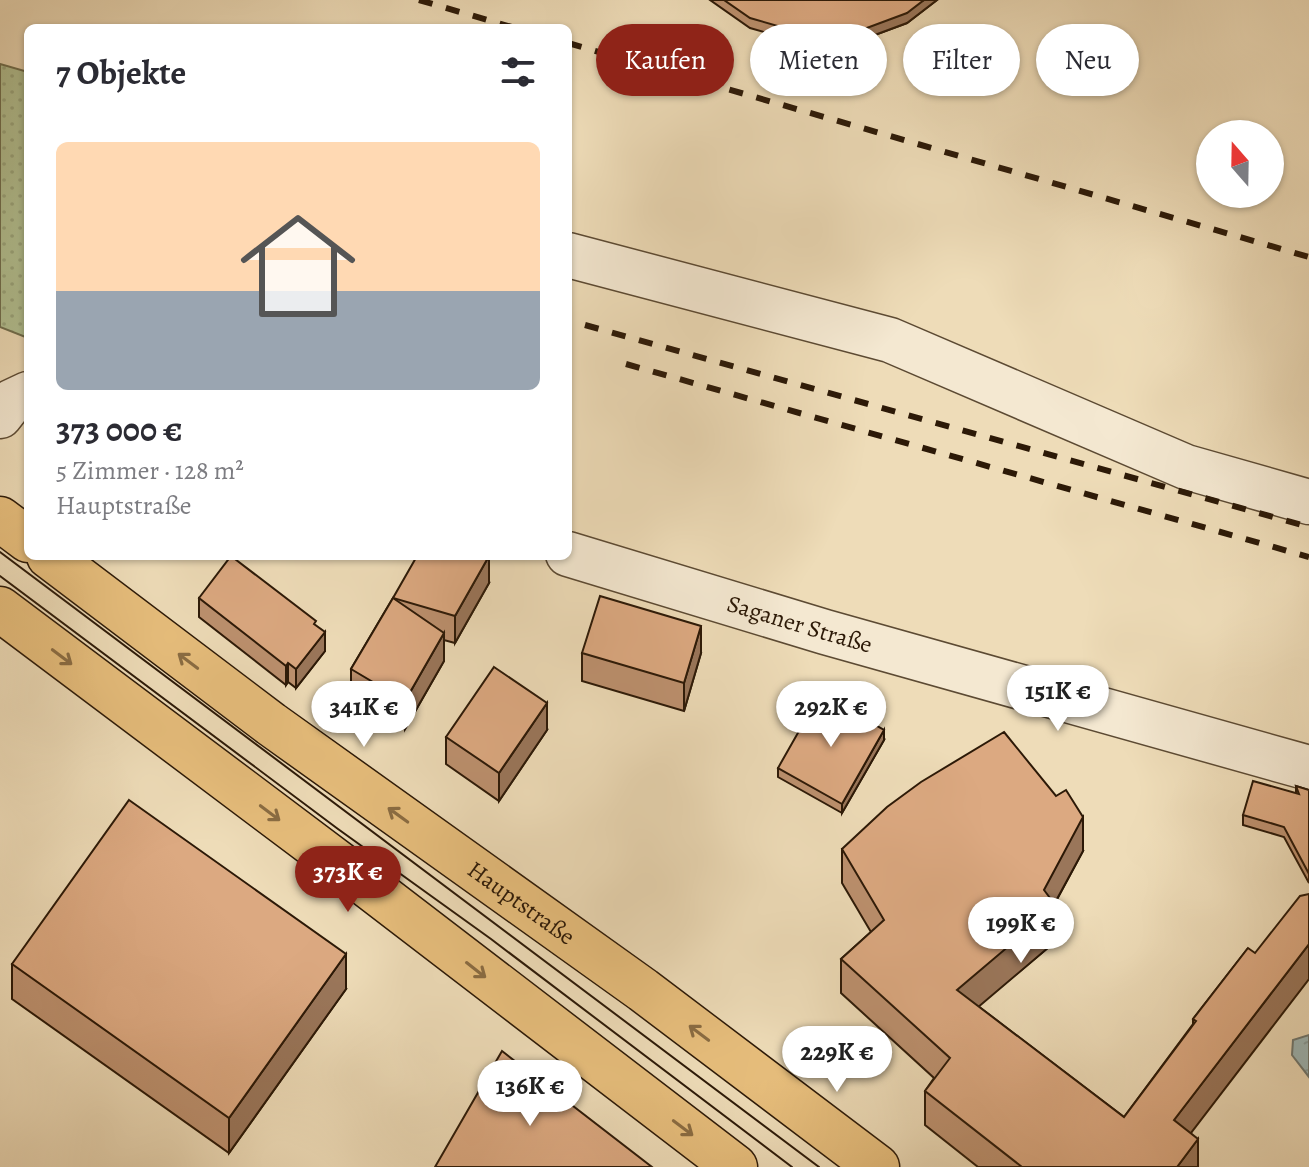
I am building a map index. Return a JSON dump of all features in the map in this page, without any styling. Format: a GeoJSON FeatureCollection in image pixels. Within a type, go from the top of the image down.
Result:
{"type":"FeatureCollection","features":[{"type":"Feature","properties":{"kind":"main road"},"geometry":{"type":"LineString","coordinates":[[0,519],[24,537]]}},
{"type":"Feature","properties":{"kind":"main road","name":"Hauptstraße"},"geometry":{"type":"LineString","coordinates":[[54,560],[271,724],[643,990],[872,1165]]}},
{"type":"Feature","properties":{"kind":"main road"},"geometry":{"type":"LineString","coordinates":[[0,609],[735,1167]]}},
{"type":"Feature","properties":{"kind":"street"},"geometry":{"type":"LineString","coordinates":[[572,256],[890,340],[1186,467],[1309,502]]}},
{"type":"Feature","properties":{"kind":"street","name":"Saganer Straße"},"geometry":{"type":"LineString","coordinates":[[572,555],[825,632],[1309,768]]}},
{"type":"Feature","properties":{"kind":"green space"},"geometry":{"type":"Polygon","coordinates":[[[0,64],[24,71],[24,336],[0,327],[0,64]]]}},
{"type":"Feature","properties":{"kind":"water"},"geometry":{"type":"Polygon","coordinates":[[[1309,1035],[1309,1077],[1292,1055],[1293,1040],[1309,1035]]]}},
{"type":"Feature","properties":{"kind":"building"},"geometry":{"type":"Polygon","coordinates":[[[724,0],[924,0],[907,13],[877,24],[771,24],[750,18],[724,0]]]}},
{"type":"Feature","properties":{"kind":"building"},"geometry":{"type":"Polygon","coordinates":[[[228,560],[236,560],[316,621],[314,624],[325,632],[296,669],[288,663],[286,666],[199,598],[228,560]]]}},
{"type":"Feature","properties":{"kind":"building"},"geometry":{"type":"Polygon","coordinates":[[[415,560],[487,560],[455,616],[393,598],[415,560]]]}},
{"type":"Feature","properties":{"kind":"building"},"geometry":{"type":"Polygon","coordinates":[[[600,596],[701,626],[684,683],[582,653],[600,596]]]}},
{"type":"Feature","properties":{"kind":"building"},"geometry":{"type":"Polygon","coordinates":[[[393,598],[444,633],[405,701],[351,669],[393,598]]]}},
{"type":"Feature","properties":{"kind":"building"},"geometry":{"type":"Polygon","coordinates":[[[494,667],[547,703],[499,773],[446,737],[494,667]]]}},
{"type":"Feature","properties":{"kind":"building"},"geometry":{"type":"Polygon","coordinates":[[[820,694],[884,730],[842,804],[778,768],[820,694]]]}},
{"type":"Feature","properties":{"kind":"building"},"geometry":{"type":"Polygon","coordinates":[[[1004,732],[1056,796],[1066,790],[1083,817],[1044,890],[1056,906],[957,990],[1124,1117],[1248,948],[1255,953],[1300,896],[1309,894],[1309,944],[1174,1120],[1198,1139],[1177,1167],[1022,1167],[925,1091],[950,1058],[841,959],[884,920],[842,849],[887,807],[921,782],[1004,732]]]}},
{"type":"Feature","properties":{"kind":"building"},"geometry":{"type":"Polygon","coordinates":[[[1253,781],[1299,794],[1296,786],[1309,790],[1309,874],[1284,827],[1243,815],[1253,781]]]}},
{"type":"Feature","properties":{"kind":"building"},"geometry":{"type":"Polygon","coordinates":[[[129,800],[346,954],[229,1118],[12,964],[129,800]]]}},
{"type":"Feature","properties":{"kind":"building"},"geometry":{"type":"Polygon","coordinates":[[[502,1051],[652,1167],[435,1167],[502,1051]]]}},
{"type":"Feature","properties":{"kind":"tram line"},"geometry":{"type":"LineString","coordinates":[[0,552],[819,1167]]}},
{"type":"Feature","properties":{"kind":"tram line"},"geometry":{"type":"LineString","coordinates":[[0,576],[338,829],[491,939],[792,1167]]}},
{"type":"Feature","properties":{"kind":"railway"},"geometry":{"type":"LineString","coordinates":[[419,0],[501,24]]}},
{"type":"Feature","properties":{"kind":"railway"},"geometry":{"type":"LineString","coordinates":[[572,44],[1309,257]]}},
{"type":"Feature","properties":{"kind":"railway"},"geometry":{"type":"LineString","coordinates":[[585,325],[1309,527]]}},
{"type":"Feature","properties":{"kind":"railway"},"geometry":{"type":"LineString","coordinates":[[626,364],[1309,557]]}}]}
